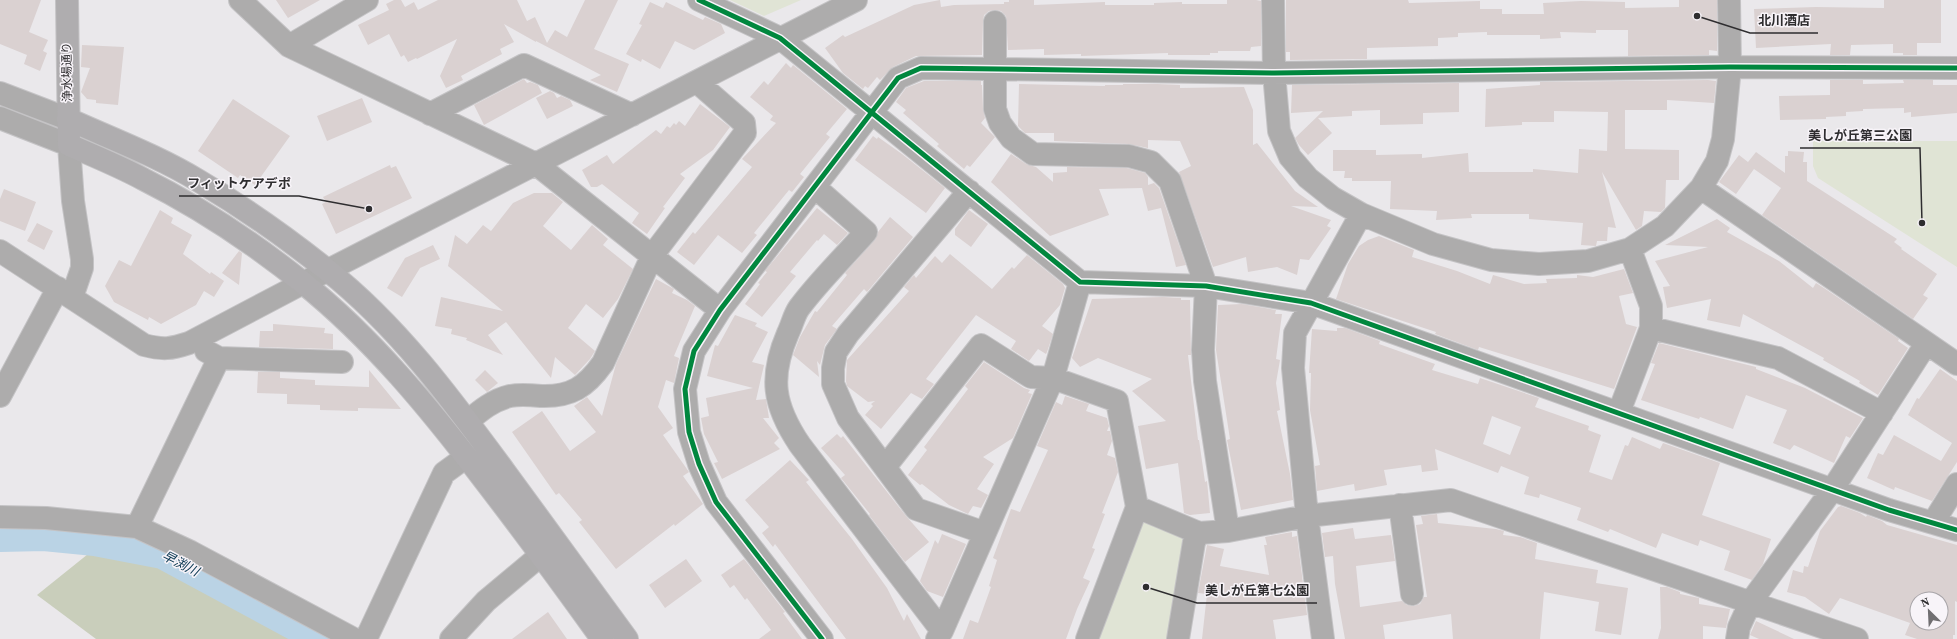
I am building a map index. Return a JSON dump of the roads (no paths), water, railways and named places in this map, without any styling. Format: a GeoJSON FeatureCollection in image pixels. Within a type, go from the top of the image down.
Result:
{"type":"FeatureCollection","features":[{"type":"Feature","properties":{"kind":"main road","name":"浄水場通り"},"geometry":{"type":"LineString","coordinates":[[68,0],[69,145]]}},
{"type":"Feature","properties":{"kind":"main road"},"geometry":{"type":"LineString","coordinates":[[68,119],[153,157],[198,181],[280,235],[328,270],[354,294],[394,334],[442,388],[468,421],[627,639]]}},
{"type":"Feature","properties":{"kind":"main road"},"geometry":{"type":"LineString","coordinates":[[69,145],[143,178],[182,200],[262,251],[303,283],[347,322],[389,363],[424,402],[541,555],[602,639]]}},
{"type":"Feature","properties":{"kind":"street"},"geometry":{"type":"LineString","coordinates":[[240,0],[289,46],[536,164],[720,310]]}},
{"type":"Feature","properties":{"kind":"street"},"geometry":{"type":"LineString","coordinates":[[289,46],[367,0]]}},
{"type":"Feature","properties":{"kind":"street"},"geometry":{"type":"LineString","coordinates":[[699,0],[780,38],[1080,282],[1206,286],[1311,303],[1619,412],[1832,490],[1889,510],[1957,530]]}},
{"type":"Feature","properties":{"kind":"street"},"geometry":{"type":"LineString","coordinates":[[0,251],[144,345],[159,349],[174,348],[190,343],[328,270],[856,0]]}},
{"type":"Feature","properties":{"kind":"street"},"geometry":{"type":"LineString","coordinates":[[1273,0],[1274,73],[1279,131],[1290,157],[1308,178],[1333,198],[1361,214],[1433,244],[1490,260],[1539,264],[1588,261],[1630,249],[1665,226],[1701,188],[1717,161],[1723,139],[1730,67],[1729,0]]}},
{"type":"Feature","properties":{"kind":"street"},"geometry":{"type":"LineString","coordinates":[[995,22],[995,109],[1000,123],[1010,138],[1033,154],[1129,156],[1151,162],[1170,181],[1206,286],[1203,350],[1205,381],[1228,531]]}},
{"type":"Feature","properties":{"kind":"street"},"geometry":{"type":"LineString","coordinates":[[430,114],[524,65],[632,115]]}},
{"type":"Feature","properties":{"kind":"street"},"geometry":{"type":"LineString","coordinates":[[822,639],[716,502],[699,464],[689,432],[685,389],[694,351],[720,310],[816,188],[898,78],[922,68],[1274,73],[1730,67],[1957,68]]}},
{"type":"Feature","properties":{"kind":"street"},"geometry":{"type":"LineString","coordinates":[[468,421],[494,402],[510,396],[525,394],[560,396],[577,390],[593,378],[604,364],[652,256],[745,133],[744,123],[696,82]]}},
{"type":"Feature","properties":{"kind":"street"},"geometry":{"type":"LineString","coordinates":[[0,93],[68,119]]}},
{"type":"Feature","properties":{"kind":"street"},"geometry":{"type":"LineString","coordinates":[[0,118],[69,145],[73,201],[82,260],[82,268],[65,292],[0,396]]}},
{"type":"Feature","properties":{"kind":"street"},"geometry":{"type":"LineString","coordinates":[[816,188],[866,232],[798,309],[782,348],[776,372],[778,398],[787,425],[800,445],[940,635],[1053,378],[1080,282]]}},
{"type":"Feature","properties":{"kind":"street"},"geometry":{"type":"LineString","coordinates":[[1701,188],[1957,364]]}},
{"type":"Feature","properties":{"kind":"street"},"geometry":{"type":"LineString","coordinates":[[969,191],[848,334],[836,352],[832,384],[848,418],[916,508],[985,533]]}},
{"type":"Feature","properties":{"kind":"street"},"geometry":{"type":"LineString","coordinates":[[1323,639],[1307,516],[1292,368],[1295,333],[1361,214]]}},
{"type":"Feature","properties":{"kind":"street"},"geometry":{"type":"LineString","coordinates":[[1619,412],[1650,328],[1651,306],[1630,249]]}},
{"type":"Feature","properties":{"kind":"street"},"geometry":{"type":"LineString","coordinates":[[1650,328],[1778,358],[1882,413]]}},
{"type":"Feature","properties":{"kind":"street"},"geometry":{"type":"LineString","coordinates":[[190,343],[219,358],[342,362]]}},
{"type":"Feature","properties":{"kind":"street"},"geometry":{"type":"LineString","coordinates":[[1737,639],[1739,627],[1750,603],[1832,490],[1926,344]]}},
{"type":"Feature","properties":{"kind":"street"},"geometry":{"type":"LineString","coordinates":[[885,467],[981,345],[1031,377],[1053,378],[1117,401],[1137,507],[1087,639]]}},
{"type":"Feature","properties":{"kind":"street"},"geometry":{"type":"LineString","coordinates":[[137,527],[219,358]]}},
{"type":"Feature","properties":{"kind":"street"},"geometry":{"type":"LineString","coordinates":[[366,639],[444,473],[466,457]]}},
{"type":"Feature","properties":{"kind":"street"},"geometry":{"type":"LineString","coordinates":[[1933,523],[1957,484]]}},
{"type":"Feature","properties":{"kind":"street"},"geometry":{"type":"LineString","coordinates":[[1137,507],[1199,532],[1228,531],[1307,516],[1451,500],[1857,639]]}},
{"type":"Feature","properties":{"kind":"street"},"geometry":{"type":"LineString","coordinates":[[1400,505],[1412,594]]}},
{"type":"Feature","properties":{"kind":"street"},"geometry":{"type":"LineString","coordinates":[[0,517],[46,518],[137,527],[191,552],[354,639]]}},
{"type":"Feature","properties":{"kind":"street"},"geometry":{"type":"LineString","coordinates":[[1178,639],[1194,542],[1199,532]]}},
{"type":"Feature","properties":{"kind":"street"},"geometry":{"type":"LineString","coordinates":[[451,639],[486,601],[541,555]]}},
{"type":"Feature","properties":{"kind":"waterway","name":"早渕川"},"geometry":{"type":"LineString","coordinates":[[0,535],[44,534],[95,539],[163,552],[324,639]]}},
{"type":"Feature","properties":{"kind":"place","name":"北川酒店"},"geometry":{"type":"Point","coordinates":[1697,16]}},
{"type":"Feature","properties":{"kind":"place","name":"フィットケアデポ"},"geometry":{"type":"Point","coordinates":[369,209]}},
{"type":"Feature","properties":{"kind":"place","name":"美しが丘第三公園"},"geometry":{"type":"Point","coordinates":[1922,223]}},
{"type":"Feature","properties":{"kind":"place","name":"美しが丘第七公園"},"geometry":{"type":"Point","coordinates":[1146,587]}}]}
